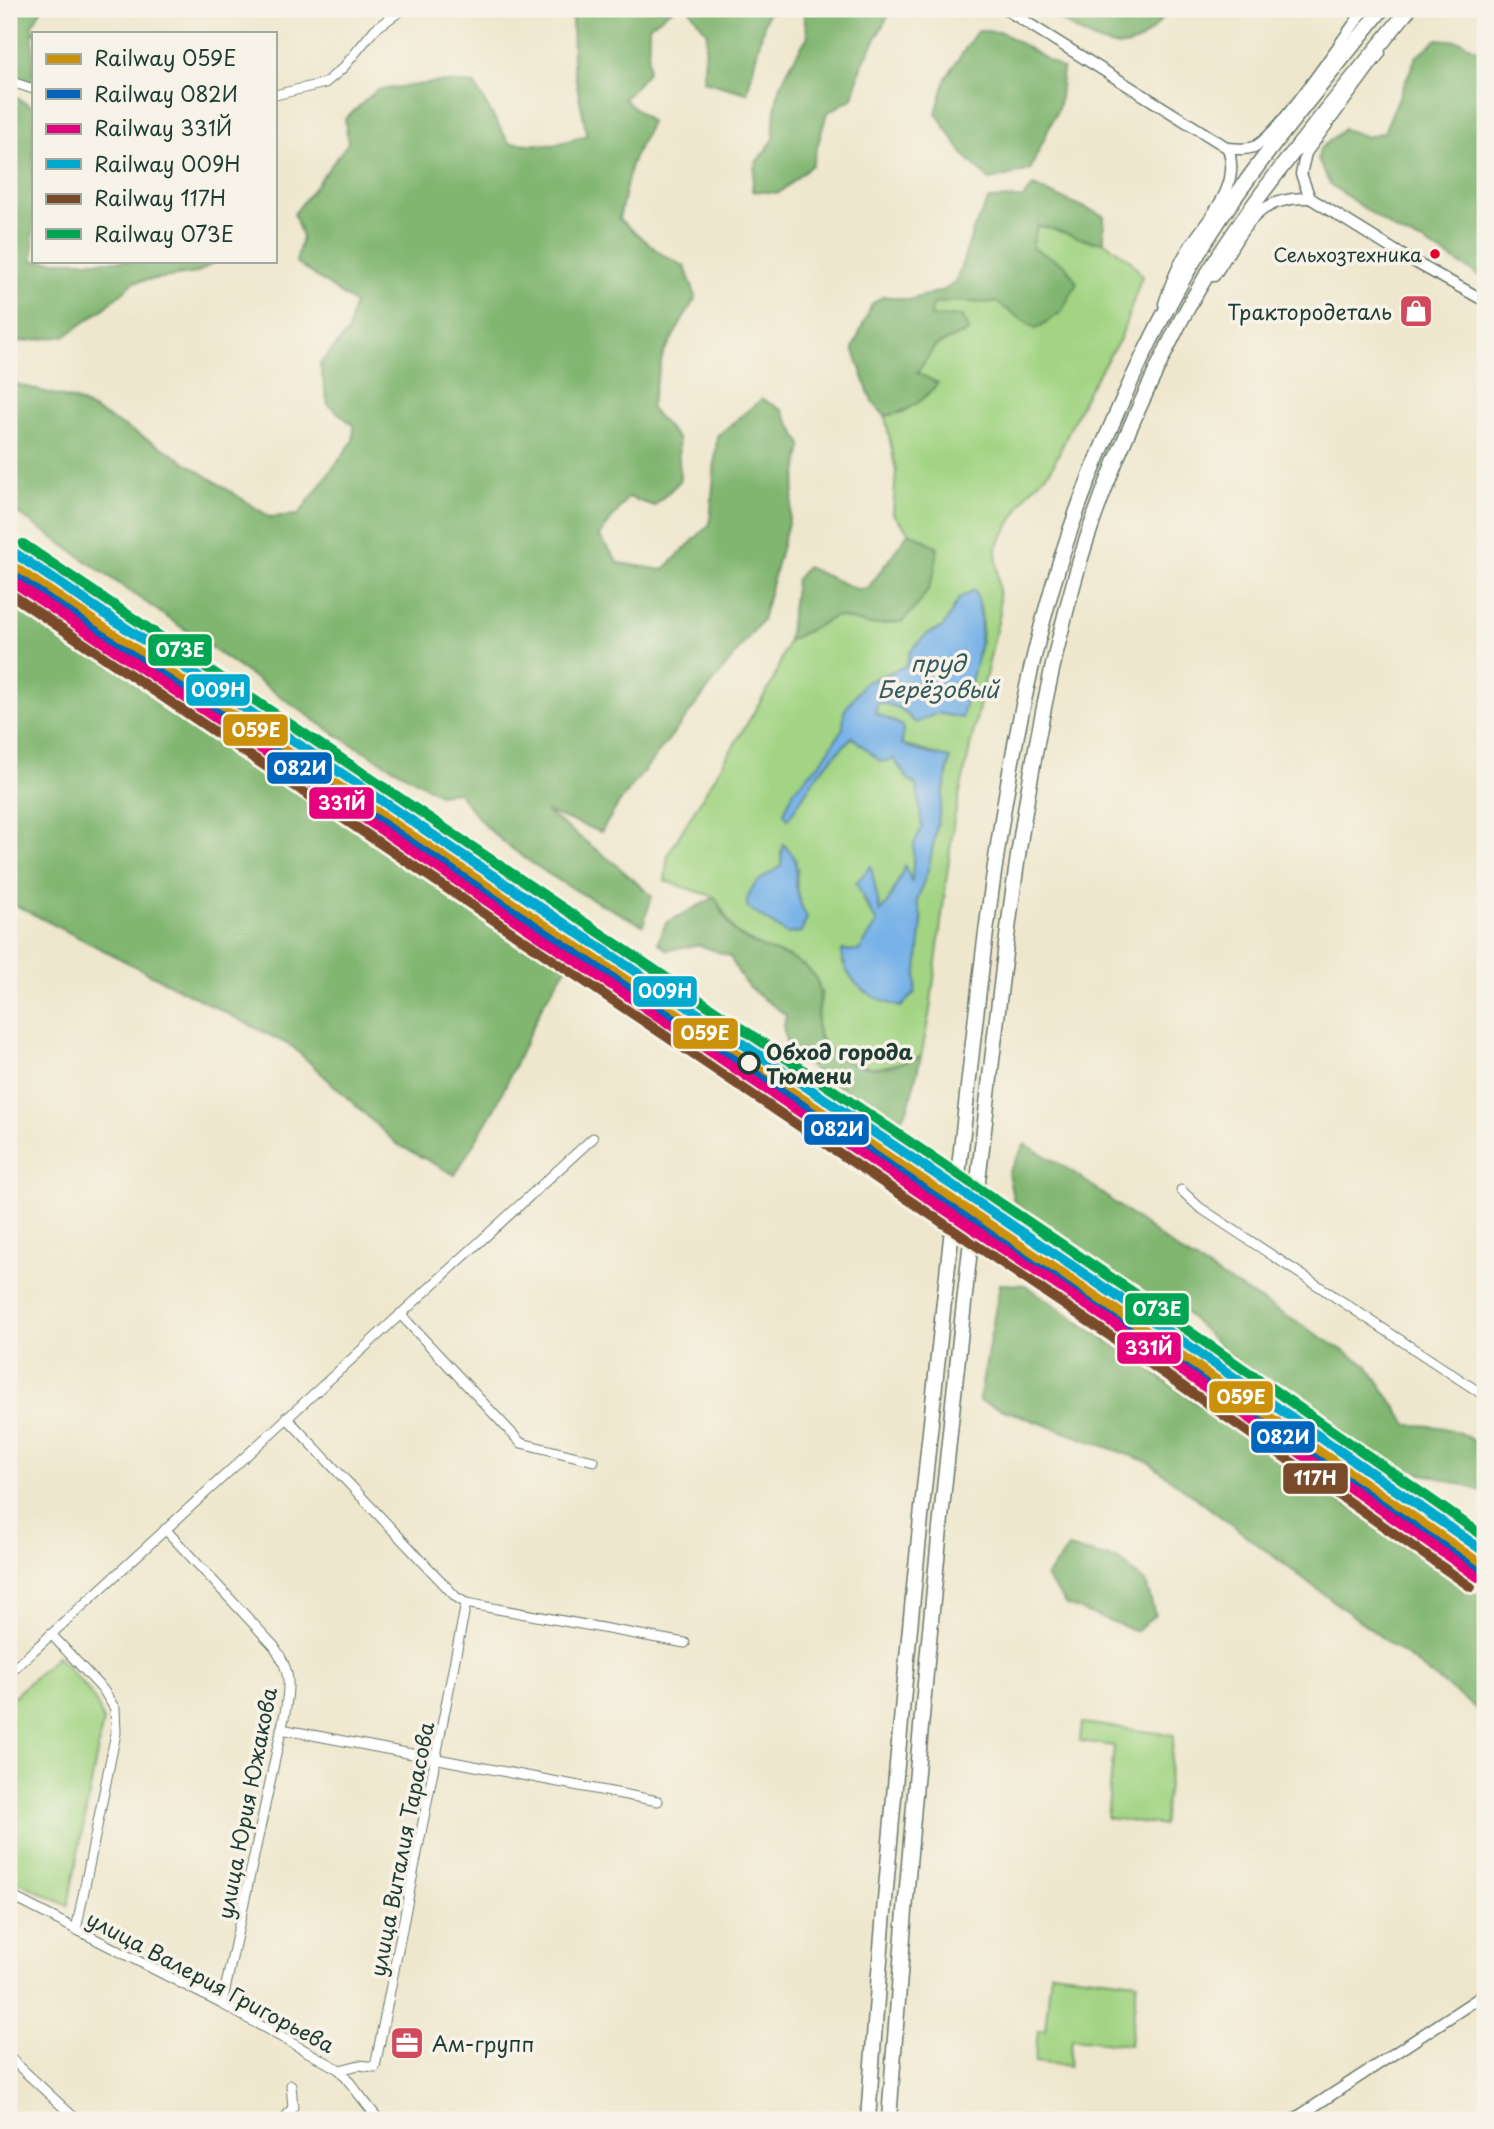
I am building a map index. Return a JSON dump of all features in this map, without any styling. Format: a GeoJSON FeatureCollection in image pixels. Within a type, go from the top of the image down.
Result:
{"type":"FeatureCollection","features":[{"type":"Feature","properties":{"kind":"highway"},"geometry":{"type":"LineString","coordinates":[[868,2120],[901,1707],[962,1138],[998,855],[1011,773],[1042,624],[1056,573],[1088,480],[1156,330],[1227,210],[1382,9]]}},
{"type":"Feature","properties":{"kind":"highway"},"geometry":{"type":"LineString","coordinates":[[889,2120],[921,1711],[966,1283],[1018,858],[1030,779],[1062,629],[1082,556],[1106,489],[1150,383],[1188,306],[1250,212],[1409,9]]}},
{"type":"Feature","properties":{"kind":"street"},"geometry":{"type":"LineString","coordinates":[[276,95],[325,82],[343,68],[375,29],[403,9]]}},
{"type":"Feature","properties":{"kind":"street"},"geometry":{"type":"LineString","coordinates":[[1005,9],[1228,148],[1253,148],[1265,140],[1365,9]]}},
{"type":"Feature","properties":{"kind":"street"},"geometry":{"type":"LineString","coordinates":[[1310,198],[1301,174],[1306,153],[1370,71],[1395,26]]}},
{"type":"Feature","properties":{"kind":"street"},"geometry":{"type":"LineString","coordinates":[[9,81],[32,89]]}},
{"type":"Feature","properties":{"kind":"street"},"geometry":{"type":"LineString","coordinates":[[1156,330],[1171,283],[1187,251],[1229,186],[1233,163],[1228,148]]}},
{"type":"Feature","properties":{"kind":"street"},"geometry":{"type":"LineString","coordinates":[[1188,306],[1212,278],[1255,215],[1269,203],[1281,199],[1310,198],[1402,255],[1485,301]]}},
{"type":"Feature","properties":{"kind":"street"},"geometry":{"type":"LineString","coordinates":[[9,1672],[593,1138]]}},
{"type":"Feature","properties":{"kind":"street"},"geometry":{"type":"LineString","coordinates":[[1181,1190],[1199,1207],[1485,1396]]}},
{"type":"Feature","properties":{"kind":"street"},"geometry":{"type":"LineString","coordinates":[[400,1314],[521,1443],[594,1461]]}},
{"type":"Feature","properties":{"kind":"street"},"geometry":{"type":"LineString","coordinates":[[286,1417],[439,1581],[466,1603],[685,1643]]}},
{"type":"Feature","properties":{"kind":"street","name":"улица Юрия Южакова"},"geometry":{"type":"LineString","coordinates":[[165,1529],[274,1646],[287,1664],[289,1686],[281,1728],[222,2004]]}},
{"type":"Feature","properties":{"kind":"street","name":"улица Виталия Тарасова"},"geometry":{"type":"LineString","coordinates":[[340,2070],[359,2065],[375,2067],[438,1758],[466,1603]]}},
{"type":"Feature","properties":{"kind":"street"},"geometry":{"type":"LineString","coordinates":[[51,1634],[103,1689],[115,1709],[116,1733],[76,1930]]}},
{"type":"Feature","properties":{"kind":"street"},"geometry":{"type":"LineString","coordinates":[[281,1728],[659,1801]]}},
{"type":"Feature","properties":{"kind":"street","name":"улица Валерия Григорьева"},"geometry":{"type":"LineString","coordinates":[[9,1895],[222,2004],[340,2070],[379,2120]]}},
{"type":"Feature","properties":{"kind":"street"},"geometry":{"type":"LineString","coordinates":[[1293,2120],[1485,1994]]}},
{"type":"Feature","properties":{"kind":"street"},"geometry":{"type":"LineString","coordinates":[[9,2057],[77,2120]]}},
{"type":"Feature","properties":{"kind":"street"},"geometry":{"type":"LineString","coordinates":[[284,2120],[293,2107],[291,2085]]}},
{"type":"Feature","properties":{"kind":"green space"},"geometry":{"type":"Polygon","coordinates":[[[12,9],[42,9],[31,27],[38,32],[32,32],[32,84],[9,75],[9,18],[12,9]]]}},
{"type":"Feature","properties":{"kind":"green space"},"geometry":{"type":"Polygon","coordinates":[[[572,9],[673,9],[649,26],[648,72],[624,99],[651,122],[631,164],[619,219],[660,253],[685,267],[696,297],[663,354],[650,408],[678,439],[680,481],[654,506],[628,497],[599,536],[619,563],[663,570],[710,524],[717,436],[762,399],[782,410],[802,445],[789,519],[762,620],[619,803],[601,832],[545,811],[614,863],[652,896],[643,925],[584,895],[529,861],[489,829],[458,792],[439,794],[336,735],[9,507],[9,382],[78,401],[165,449],[270,517],[298,515],[353,441],[354,426],[328,404],[320,364],[348,332],[354,303],[296,262],[302,237],[294,214],[348,143],[345,119],[377,90],[441,82],[474,84],[509,143],[554,145],[587,135],[573,65],[572,9]]]}},
{"type":"Feature","properties":{"kind":"green space"},"geometry":{"type":"Polygon","coordinates":[[[689,9],[798,9],[767,13],[747,93],[703,81],[707,33],[689,9]]]}},
{"type":"Feature","properties":{"kind":"green space"},"geometry":{"type":"Polygon","coordinates":[[[802,9],[892,9],[861,66],[853,98],[827,113],[812,165],[779,193],[752,191],[755,164],[774,139],[775,109],[781,85],[808,36],[802,9]]]}},
{"type":"Feature","properties":{"kind":"green space"},"geometry":{"type":"Polygon","coordinates":[[[1045,9],[1170,9],[1141,39],[1129,45],[1118,46],[1096,41],[1045,9]]]}},
{"type":"Feature","properties":{"kind":"green space"},"geometry":{"type":"Polygon","coordinates":[[[977,31],[1001,32],[1063,69],[1059,106],[1030,170],[990,180],[964,155],[936,113],[946,78],[977,31]]]}},
{"type":"Feature","properties":{"kind":"green space"},"geometry":{"type":"Polygon","coordinates":[[[1437,39],[1461,41],[1485,55],[1485,279],[1423,242],[1398,232],[1330,184],[1318,160],[1320,149],[1344,129],[1367,137],[1384,132],[1416,57],[1437,39]]]}},
{"type":"Feature","properties":{"kind":"green space"},"geometry":{"type":"Polygon","coordinates":[[[9,94],[32,106],[32,262],[214,262],[197,273],[134,282],[106,307],[65,336],[17,342],[9,360],[9,94]]]}},
{"type":"Feature","properties":{"kind":"green space"},"geometry":{"type":"Polygon","coordinates":[[[1033,186],[1104,216],[1104,242],[1037,226],[1032,248],[1064,264],[1077,283],[1061,312],[1036,329],[996,302],[949,302],[932,305],[931,317],[962,316],[969,331],[935,346],[917,373],[938,383],[932,390],[908,408],[885,416],[872,402],[853,348],[872,304],[884,296],[909,300],[944,290],[956,282],[974,228],[989,199],[1023,198],[1033,186]]]}},
{"type":"Feature","properties":{"kind":"green space"},"geometry":{"type":"Polygon","coordinates":[[[1037,226],[1061,229],[1092,242],[1104,242],[1130,260],[1142,276],[1120,339],[1087,392],[1052,468],[1027,494],[996,548],[1000,613],[954,819],[930,1011],[921,1057],[878,1068],[842,1061],[825,1047],[816,1027],[822,993],[790,957],[767,950],[736,933],[715,897],[665,881],[668,854],[773,681],[788,641],[836,616],[870,625],[938,547],[909,532],[893,514],[896,471],[885,416],[904,412],[937,383],[917,373],[935,346],[969,331],[930,317],[932,305],[996,301],[1036,329],[1061,312],[1077,283],[1064,264],[1032,248],[1037,226]],[[974,591],[959,599],[943,627],[927,634],[910,652],[906,666],[864,683],[843,728],[822,761],[795,790],[788,818],[819,772],[852,737],[894,759],[908,779],[917,786],[922,827],[914,844],[912,885],[905,867],[889,901],[880,913],[871,867],[862,899],[877,923],[859,952],[843,950],[843,964],[918,949],[922,920],[917,901],[929,866],[950,759],[902,744],[903,726],[875,714],[878,702],[900,708],[916,723],[971,669],[979,651],[982,630],[978,599],[974,591]],[[781,852],[781,866],[770,874],[747,907],[787,934],[807,918],[798,894],[798,868],[781,852]]]}},
{"type":"Feature","properties":{"kind":"green space"},"geometry":{"type":"Polygon","coordinates":[[[909,532],[938,547],[935,571],[928,589],[902,622],[870,625],[836,616],[788,641],[796,580],[806,567],[856,589],[868,588],[909,532]]]}},
{"type":"Feature","properties":{"kind":"green space"},"geometry":{"type":"Polygon","coordinates":[[[9,587],[569,963],[543,1004],[496,1106],[455,1175],[397,1144],[293,1047],[9,902],[9,587]]]}},
{"type":"Feature","properties":{"kind":"green space"},"geometry":{"type":"Polygon","coordinates":[[[715,897],[727,922],[737,934],[754,944],[791,958],[814,975],[820,995],[818,1034],[838,1058],[859,1066],[879,1068],[921,1057],[908,1108],[901,1119],[840,1087],[797,1056],[785,1039],[786,1015],[747,985],[730,956],[699,945],[667,950],[658,942],[666,923],[715,897]]]}},
{"type":"Feature","properties":{"kind":"green space"},"geometry":{"type":"Polygon","coordinates":[[[1025,1144],[1073,1172],[1179,1251],[1367,1365],[1408,1425],[1450,1429],[1476,1443],[1485,1451],[1485,1492],[1433,1476],[1379,1465],[1236,1361],[1185,1312],[1140,1307],[1091,1275],[1016,1212],[1008,1173],[1025,1144]]]}},
{"type":"Feature","properties":{"kind":"green space"},"geometry":{"type":"Polygon","coordinates":[[[1000,1284],[1025,1285],[1485,1600],[1485,1715],[1148,1462],[979,1401],[1000,1284]]]}},
{"type":"Feature","properties":{"kind":"green space"},"geometry":{"type":"Polygon","coordinates":[[[1068,1548],[1119,1560],[1146,1583],[1155,1615],[1137,1631],[1067,1605],[1046,1577],[1068,1548]]]}},
{"type":"Feature","properties":{"kind":"green space"},"geometry":{"type":"Polygon","coordinates":[[[57,1656],[91,1694],[103,1721],[68,1906],[9,1877],[9,1701],[57,1656]]]}},
{"type":"Feature","properties":{"kind":"green space"},"geometry":{"type":"Polygon","coordinates":[[[1082,1723],[1174,1735],[1163,1825],[1107,1818],[1114,1746],[1080,1741],[1082,1723]]]}},
{"type":"Feature","properties":{"kind":"green space"},"geometry":{"type":"Polygon","coordinates":[[[1051,1972],[1137,1982],[1130,2045],[1072,2039],[1069,2066],[1035,2062],[1038,2030],[1045,2030],[1051,1972]]]}},
{"type":"Feature","properties":{"kind":"water","name":"пруд Берёзовый"},"geometry":{"type":"Polygon","coordinates":[[[974,590],[979,605],[980,637],[962,718],[937,713],[916,723],[900,708],[878,702],[875,713],[903,726],[902,744],[917,751],[950,758],[929,866],[917,901],[922,920],[915,992],[901,1007],[861,988],[848,972],[842,950],[859,951],[877,923],[856,883],[871,866],[880,912],[889,901],[905,866],[912,883],[914,844],[922,827],[917,786],[908,779],[894,759],[881,762],[852,737],[819,772],[788,819],[784,813],[794,790],[822,761],[843,728],[844,711],[864,683],[906,666],[910,652],[927,634],[943,627],[959,599],[974,590]]]}},
{"type":"Feature","properties":{"kind":"water"},"geometry":{"type":"Polygon","coordinates":[[[783,844],[795,860],[797,890],[807,918],[801,932],[787,934],[747,907],[754,886],[781,866],[783,844]]]}},
{"type":"Feature","properties":{"kind":"rail line","name":"073Е"},"geometry":{"type":"LineString","coordinates":[[23,544],[1137,1295],[1485,1537]]}},
{"type":"Feature","properties":{"kind":"rail line","name":"009Н"},"geometry":{"type":"LineString","coordinates":[[16,554],[1130,1305],[1485,1552]]}},
{"type":"Feature","properties":{"kind":"rail line","name":"059Е"},"geometry":{"type":"LineString","coordinates":[[9,564],[1123,1315],[1485,1567]]}},
{"type":"Feature","properties":{"kind":"rail line","name":"082И"},"geometry":{"type":"LineString","coordinates":[[9,573],[794,1100],[1485,1576]]}},
{"type":"Feature","properties":{"kind":"rail line","name":"331Й"},"geometry":{"type":"LineString","coordinates":[[9,579],[1116,1325],[1478,1577]]}},
{"type":"Feature","properties":{"kind":"rail line","name":"117Н"},"geometry":{"type":"LineString","coordinates":[[9,593],[1109,1335],[1471,1587]]}},
{"type":"Feature","properties":{"kind":"place","name":"Сельхозтехника"},"geometry":{"type":"Point","coordinates":[1435,254]}},
{"type":"Feature","properties":{"kind":"place","name":"Трактородеталь"},"geometry":{"type":"Point","coordinates":[1416,311]}},
{"type":"Feature","properties":{"kind":"place","name":"Обход города Тюмени"},"geometry":{"type":"Point","coordinates":[749,1063]}},
{"type":"Feature","properties":{"kind":"place","name":"Ам-групп"},"geometry":{"type":"Point","coordinates":[407,2043]}}]}
